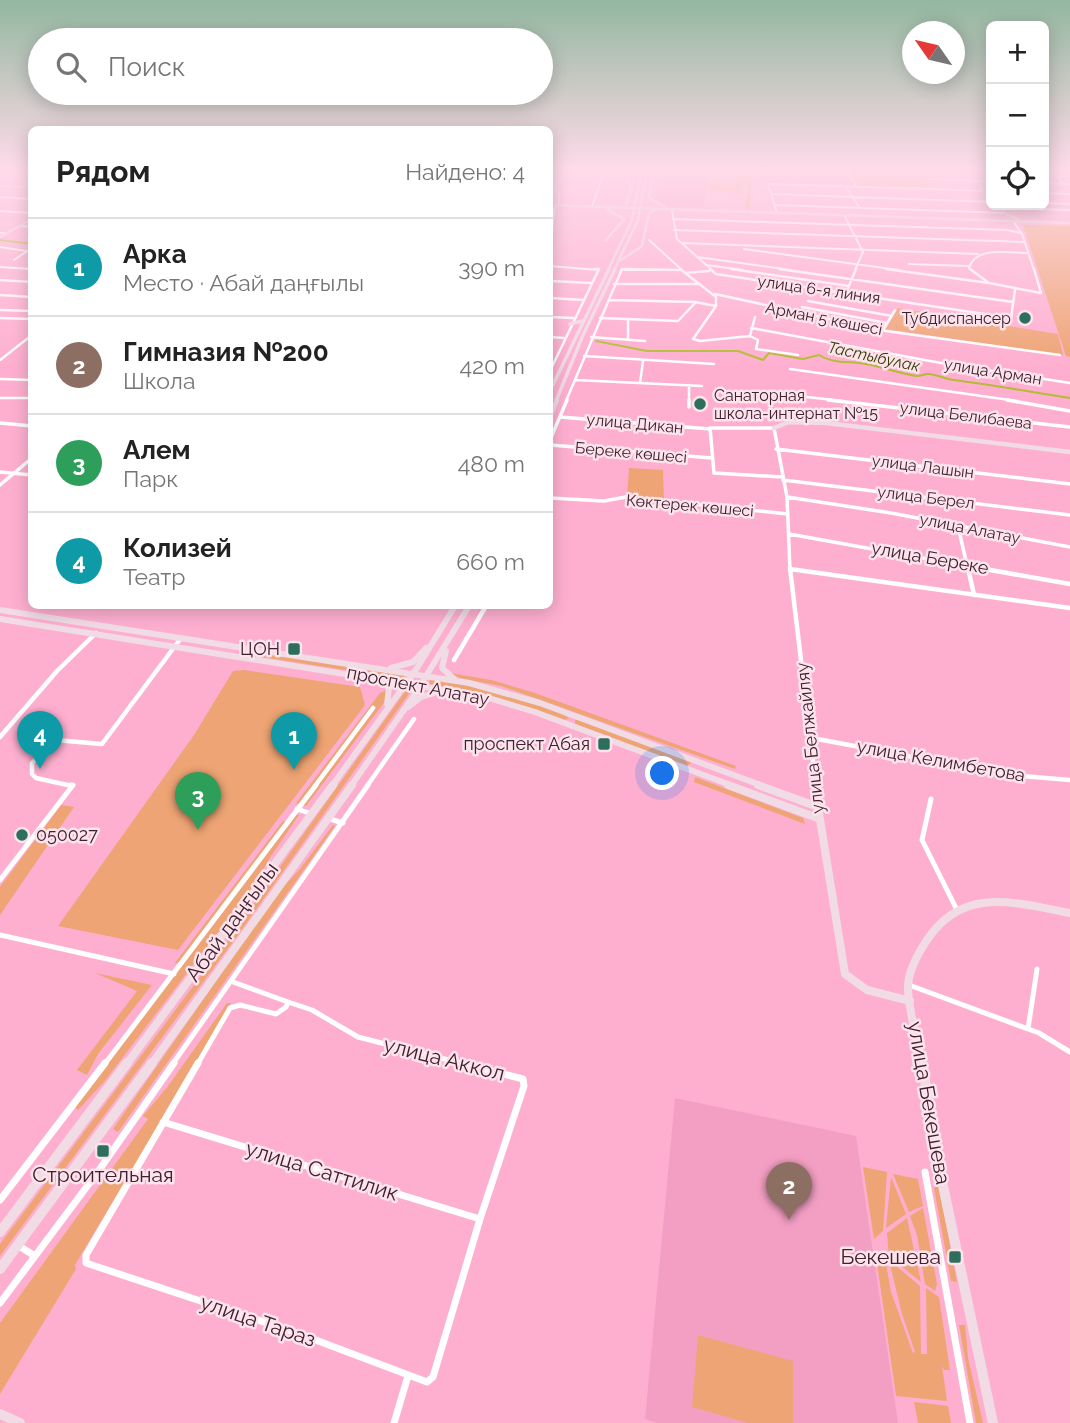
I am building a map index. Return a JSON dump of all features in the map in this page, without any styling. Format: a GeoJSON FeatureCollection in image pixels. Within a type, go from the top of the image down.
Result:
{"type":"FeatureCollection","features":[{"type":"Feature","properties":{"kind":"main road"},"geometry":{"type":"LineString","coordinates":[[606,240],[611,234]]}},
{"type":"Feature","properties":{"kind":"main road"},"geometry":{"type":"LineString","coordinates":[[553,384],[623,234]]}},
{"type":"Feature","properties":{"kind":"main road"},"geometry":{"type":"LineString","coordinates":[[563,409],[553,408],[631,234]]}},
{"type":"Feature","properties":{"kind":"main road"},"geometry":{"type":"LineString","coordinates":[[619,261],[643,244],[645,234]]}},
{"type":"Feature","properties":{"kind":"main road"},"geometry":{"type":"LineString","coordinates":[[606,240],[621,241]]}},
{"type":"Feature","properties":{"kind":"main road"},"geometry":{"type":"LineString","coordinates":[[606,240],[607,246]]}},
{"type":"Feature","properties":{"kind":"main road"},"geometry":{"type":"LineString","coordinates":[[629,241],[635,245],[643,244]]}},
{"type":"Feature","properties":{"kind":"main road"},"geometry":{"type":"LineString","coordinates":[[597,274],[613,278]]}},
{"type":"Feature","properties":{"kind":"main road"},"geometry":{"type":"LineString","coordinates":[[570,324],[582,321]]}},
{"type":"Feature","properties":{"kind":"main road"},"geometry":{"type":"LineString","coordinates":[[589,324],[596,327]]}},
{"type":"Feature","properties":{"kind":"main road"},"geometry":{"type":"LineString","coordinates":[[774,428],[789,422],[826,424],[1070,452]]}},
{"type":"Feature","properties":{"kind":"main road","name":"Абай даңғылы"},"geometry":{"type":"LineString","coordinates":[[0,1232],[219,942],[412,674],[453,609]]}},
{"type":"Feature","properties":{"kind":"main road"},"geometry":{"type":"LineString","coordinates":[[467,609],[441,663],[447,675],[469,683]]}},
{"type":"Feature","properties":{"kind":"main road","name":"проспект Алатау"},"geometry":{"type":"LineString","coordinates":[[1,611],[469,683],[521,697],[818,807]]}},
{"type":"Feature","properties":{"kind":"main road","name":"проспект Алатау"},"geometry":{"type":"LineString","coordinates":[[0,619],[465,692],[570,725],[820,819]]}},
{"type":"Feature","properties":{"kind":"main road"},"geometry":{"type":"LineString","coordinates":[[96,633],[103,625]]}},
{"type":"Feature","properties":{"kind":"main road"},"geometry":{"type":"LineString","coordinates":[[369,666],[398,668],[413,662],[442,630]]}},
{"type":"Feature","properties":{"kind":"main road"},"geometry":{"type":"LineString","coordinates":[[0,1269],[244,938],[455,633]]}},
{"type":"Feature","properties":{"kind":"main road"},"geometry":{"type":"LineString","coordinates":[[362,675],[380,680],[389,688],[389,700],[383,714]]}},
{"type":"Feature","properties":{"kind":"main road"},"geometry":{"type":"LineString","coordinates":[[397,719],[414,702],[429,693],[465,692]]}},
{"type":"Feature","properties":{"kind":"main road"},"geometry":{"type":"LineString","coordinates":[[570,725],[574,716]]}},
{"type":"Feature","properties":{"kind":"main road"},"geometry":{"type":"LineString","coordinates":[[692,770],[694,760]]}},
{"type":"Feature","properties":{"kind":"main road","name":"улица Белжайляу"},"geometry":{"type":"LineString","coordinates":[[818,807],[845,974],[856,986],[867,992],[911,1001]]}},
{"type":"Feature","properties":{"kind":"main road"},"geometry":{"type":"LineString","coordinates":[[908,985],[911,968],[931,935],[957,911],[973,904],[994,902],[1070,913]]}},
{"type":"Feature","properties":{"kind":"main road","name":"улица Бекешева"},"geometry":{"type":"LineString","coordinates":[[908,985],[941,1176],[993,1423]]}},
{"type":"Feature","properties":{"kind":"main road"},"geometry":{"type":"LineString","coordinates":[[0,1415],[20,1423]]}},
{"type":"Feature","properties":{"kind":"street"},"geometry":{"type":"LineString","coordinates":[[676,234],[681,243],[710,271]]}},
{"type":"Feature","properties":{"kind":"street"},"geometry":{"type":"LineString","coordinates":[[789,234],[1024,242]]}},
{"type":"Feature","properties":{"kind":"street"},"geometry":{"type":"LineString","coordinates":[[744,249],[989,283],[1041,293],[1021,234]]}},
{"type":"Feature","properties":{"kind":"street"},"geometry":{"type":"LineString","coordinates":[[846,293],[863,250],[856,237]]}},
{"type":"Feature","properties":{"kind":"street","name":"Арман 5 көшесі"},"geometry":{"type":"LineString","coordinates":[[649,240],[683,271],[715,294],[883,330],[1059,355]]}},
{"type":"Feature","properties":{"kind":"street"},"geometry":{"type":"LineString","coordinates":[[681,243],[978,254],[1028,253]]}},
{"type":"Feature","properties":{"kind":"street"},"geometry":{"type":"LineString","coordinates":[[1,248],[27,252]]}},
{"type":"Feature","properties":{"kind":"street"},"geometry":{"type":"LineString","coordinates":[[15,260],[27,252]]}},
{"type":"Feature","properties":{"kind":"street"},"geometry":{"type":"LineString","coordinates":[[968,267],[978,254]]}},
{"type":"Feature","properties":{"kind":"street"},"geometry":{"type":"LineString","coordinates":[[696,257],[1013,302],[1015,290]]}},
{"type":"Feature","properties":{"kind":"street"},"geometry":{"type":"LineString","coordinates":[[909,264],[968,267],[989,283]]}},
{"type":"Feature","properties":{"kind":"street"},"geometry":{"type":"LineString","coordinates":[[705,265],[849,286]]}},
{"type":"Feature","properties":{"kind":"street"},"geometry":{"type":"LineString","coordinates":[[553,266],[599,268],[553,364]]}},
{"type":"Feature","properties":{"kind":"street"},"geometry":{"type":"LineString","coordinates":[[0,267],[28,269]]}},
{"type":"Feature","properties":{"kind":"street","name":"улица 6-я линия"},"geometry":{"type":"LineString","coordinates":[[613,278],[627,268],[710,271],[1011,318],[1013,302]]}},
{"type":"Feature","properties":{"kind":"street"},"geometry":{"type":"LineString","coordinates":[[613,278],[616,284]]}},
{"type":"Feature","properties":{"kind":"street"},"geometry":{"type":"LineString","coordinates":[[613,278],[616,284]]}},
{"type":"Feature","properties":{"kind":"street"},"geometry":{"type":"LineString","coordinates":[[0,280],[28,282]]}},
{"type":"Feature","properties":{"kind":"street"},"geometry":{"type":"LineString","coordinates":[[553,281],[592,283]]}},
{"type":"Feature","properties":{"kind":"street"},"geometry":{"type":"LineString","coordinates":[[616,284],[699,284]]}},
{"type":"Feature","properties":{"kind":"street"},"geometry":{"type":"LineString","coordinates":[[553,434],[616,284]]}},
{"type":"Feature","properties":{"kind":"street"},"geometry":{"type":"LineString","coordinates":[[715,294],[716,306],[693,339],[705,341],[750,335],[758,340],[758,349],[798,355]]}},
{"type":"Feature","properties":{"kind":"street"},"geometry":{"type":"LineString","coordinates":[[0,295],[28,297]]}},
{"type":"Feature","properties":{"kind":"street"},"geometry":{"type":"LineString","coordinates":[[553,298],[583,300]]}},
{"type":"Feature","properties":{"kind":"street"},"geometry":{"type":"LineString","coordinates":[[608,300],[695,302],[716,306]]}},
{"type":"Feature","properties":{"kind":"street"},"geometry":{"type":"LineString","coordinates":[[808,301],[891,316]]}},
{"type":"Feature","properties":{"kind":"street"},"geometry":{"type":"LineString","coordinates":[[600,318],[678,321],[695,302]]}},
{"type":"Feature","properties":{"kind":"street"},"geometry":{"type":"LineString","coordinates":[[802,307],[887,323]]}},
{"type":"Feature","properties":{"kind":"street"},"geometry":{"type":"LineString","coordinates":[[0,310],[28,311]]}},
{"type":"Feature","properties":{"kind":"street"},"geometry":{"type":"LineString","coordinates":[[883,330],[895,310]]}},
{"type":"Feature","properties":{"kind":"street"},"geometry":{"type":"LineString","coordinates":[[553,317],[574,318]]}},
{"type":"Feature","properties":{"kind":"street"},"geometry":{"type":"LineString","coordinates":[[750,335],[755,317]]}},
{"type":"Feature","properties":{"kind":"street"},"geometry":{"type":"LineString","coordinates":[[0,318],[28,320]]}},
{"type":"Feature","properties":{"kind":"street"},"geometry":{"type":"LineString","coordinates":[[628,320],[628,340]]}},
{"type":"Feature","properties":{"kind":"street","name":"улица Арман"},"geometry":{"type":"LineString","coordinates":[[751,328],[931,362],[1070,383]]}},
{"type":"Feature","properties":{"kind":"street"},"geometry":{"type":"LineString","coordinates":[[553,337],[564,338]]}},
{"type":"Feature","properties":{"kind":"street"},"geometry":{"type":"LineString","coordinates":[[592,337],[645,341]]}},
{"type":"Feature","properties":{"kind":"street"},"geometry":{"type":"LineString","coordinates":[[0,360],[28,338]]}},
{"type":"Feature","properties":{"kind":"street"},"geometry":{"type":"LineString","coordinates":[[584,356],[714,364]]}},
{"type":"Feature","properties":{"kind":"street"},"geometry":{"type":"LineString","coordinates":[[640,383],[643,361]]}},
{"type":"Feature","properties":{"kind":"street"},"geometry":{"type":"LineString","coordinates":[[790,369],[1070,411]]}},
{"type":"Feature","properties":{"kind":"street"},"geometry":{"type":"LineString","coordinates":[[0,379],[28,380]]}},
{"type":"Feature","properties":{"kind":"street"},"geometry":{"type":"LineString","coordinates":[[575,380],[702,386]]}},
{"type":"Feature","properties":{"kind":"street"},"geometry":{"type":"LineString","coordinates":[[689,385],[689,407]]}},
{"type":"Feature","properties":{"kind":"street","name":"улица Белибаева"},"geometry":{"type":"LineString","coordinates":[[779,394],[1070,427]]}},
{"type":"Feature","properties":{"kind":"street"},"geometry":{"type":"LineString","coordinates":[[0,398],[28,398]]}},
{"type":"Feature","properties":{"kind":"street","name":"улица Дикан"},"geometry":{"type":"LineString","coordinates":[[560,417],[710,429],[774,428]]}},
{"type":"Feature","properties":{"kind":"street"},"geometry":{"type":"LineString","coordinates":[[0,423],[28,426]]}},
{"type":"Feature","properties":{"kind":"street","name":"улица Белжайляу"},"geometry":{"type":"LineString","coordinates":[[774,428],[787,497],[790,569],[812,738],[818,807]]}},
{"type":"Feature","properties":{"kind":"street"},"geometry":{"type":"LineString","coordinates":[[710,429],[714,474],[782,478]]}},
{"type":"Feature","properties":{"kind":"street","name":"Береке көшесі"},"geometry":{"type":"LineString","coordinates":[[553,442],[712,458]]}},
{"type":"Feature","properties":{"kind":"street","name":"улица Лашын"},"geometry":{"type":"LineString","coordinates":[[776,449],[1070,484]]}},
{"type":"Feature","properties":{"kind":"street"},"geometry":{"type":"LineString","coordinates":[[0,485],[28,461]]}},
{"type":"Feature","properties":{"kind":"street"},"geometry":{"type":"LineString","coordinates":[[0,472],[28,475]]}},
{"type":"Feature","properties":{"kind":"street","name":"улица Берел"},"geometry":{"type":"LineString","coordinates":[[782,478],[1070,515]]}},
{"type":"Feature","properties":{"kind":"street","name":"Көктерек көшесі"},"geometry":{"type":"LineString","coordinates":[[553,498],[604,501],[626,497],[788,514]]}},
{"type":"Feature","properties":{"kind":"street","name":"улица Алатау"},"geometry":{"type":"LineString","coordinates":[[787,497],[1070,547]]}},
{"type":"Feature","properties":{"kind":"street"},"geometry":{"type":"LineString","coordinates":[[958,526],[974,595]]}},
{"type":"Feature","properties":{"kind":"street","name":"улица Береке"},"geometry":{"type":"LineString","coordinates":[[789,534],[1070,584]]}},
{"type":"Feature","properties":{"kind":"street"},"geometry":{"type":"LineString","coordinates":[[790,569],[1070,608]]}},
{"type":"Feature","properties":{"kind":"street"},"geometry":{"type":"LineString","coordinates":[[454,660],[484,609]]}},
{"type":"Feature","properties":{"kind":"street"},"geometry":{"type":"LineString","coordinates":[[0,737],[57,671],[96,633]]}},
{"type":"Feature","properties":{"kind":"street"},"geometry":{"type":"LineString","coordinates":[[0,880],[73,785],[36,778],[32,774],[32,763],[54,740],[102,744],[181,637]]}},
{"type":"Feature","properties":{"kind":"street"},"geometry":{"type":"LineString","coordinates":[[0,1200],[174,974],[373,708]]}},
{"type":"Feature","properties":{"kind":"street"},"geometry":{"type":"LineString","coordinates":[[0,1303],[97,1173],[233,982],[414,719]]}},
{"type":"Feature","properties":{"kind":"street","name":"улица Келимбетова"},"geometry":{"type":"LineString","coordinates":[[812,738],[1009,775],[1070,780]]}},
{"type":"Feature","properties":{"kind":"street"},"geometry":{"type":"LineString","coordinates":[[931,799],[922,840],[957,911]]}},
{"type":"Feature","properties":{"kind":"street"},"geometry":{"type":"LineString","coordinates":[[297,809],[312,814]]}},
{"type":"Feature","properties":{"kind":"street"},"geometry":{"type":"LineString","coordinates":[[327,818],[343,823]]}},
{"type":"Feature","properties":{"kind":"street"},"geometry":{"type":"LineString","coordinates":[[0,936],[174,974]]}},
{"type":"Feature","properties":{"kind":"street"},"geometry":{"type":"LineString","coordinates":[[1028,1029],[1037,969]]}},
{"type":"Feature","properties":{"kind":"street"},"geometry":{"type":"LineString","coordinates":[[163,1122],[230,1008],[240,1005],[272,1015],[281,1012],[289,1000],[233,982]]}},
{"type":"Feature","properties":{"kind":"street"},"geometry":{"type":"LineString","coordinates":[[908,985],[1028,1029],[1070,1052]]}},
{"type":"Feature","properties":{"kind":"street","name":"улица Аккол"},"geometry":{"type":"LineString","coordinates":[[289,1000],[331,1018],[358,1037],[523,1079],[524,1086],[480,1219]]}},
{"type":"Feature","properties":{"kind":"street","name":"улица Саттилик"},"geometry":{"type":"LineString","coordinates":[[163,1122],[480,1219]]}},
{"type":"Feature","properties":{"kind":"street","name":"улица Тараз"},"geometry":{"type":"LineString","coordinates":[[163,1122],[86,1255],[86,1263],[297,1333],[408,1376],[428,1382],[433,1377],[480,1219]]}},
{"type":"Feature","properties":{"kind":"street"},"geometry":{"type":"LineString","coordinates":[[925,1172],[970,1423]]}},
{"type":"Feature","properties":{"kind":"street"},"geometry":{"type":"LineString","coordinates":[[18,1245],[35,1256]]}},
{"type":"Feature","properties":{"kind":"street"},"geometry":{"type":"LineString","coordinates":[[394,1423],[408,1376]]}},
{"type":"Feature","properties":{"kind":"shaded area"},"geometry":{"type":"Polygon","coordinates":[[[1026,234],[1070,234],[1070,357],[1066,356],[1026,234]]]}},
{"type":"Feature","properties":{"kind":"shaded area"},"geometry":{"type":"Polygon","coordinates":[[[898,308],[1058,334],[1063,355],[886,329],[898,308]]]}},
{"type":"Feature","properties":{"kind":"shaded area"},"geometry":{"type":"Polygon","coordinates":[[[629,468],[663,470],[664,501],[627,496],[629,468]]]}},
{"type":"Feature","properties":{"kind":"shaded area"},"geometry":{"type":"Polygon","coordinates":[[[258,652],[405,675],[403,679],[255,656],[258,652]]]}},
{"type":"Feature","properties":{"kind":"shaded area"},"geometry":{"type":"Polygon","coordinates":[[[244,670],[360,687],[365,705],[178,950],[58,926],[194,735],[233,671],[244,670]]]}},
{"type":"Feature","properties":{"kind":"shaded area"},"geometry":{"type":"Polygon","coordinates":[[[450,673],[491,680],[535,693],[736,766],[735,769],[501,686],[460,678],[450,673]]]}},
{"type":"Feature","properties":{"kind":"shaded area"},"geometry":{"type":"Polygon","coordinates":[[[430,680],[501,693],[541,705],[569,718],[565,720],[491,696],[429,684],[430,680]]]}},
{"type":"Feature","properties":{"kind":"shaded area"},"geometry":{"type":"Polygon","coordinates":[[[409,686],[413,688],[238,935],[0,1256],[0,1244],[233,933],[409,686]]]}},
{"type":"Feature","properties":{"kind":"shaded area"},"geometry":{"type":"Polygon","coordinates":[[[387,690],[386,700],[306,806],[303,805],[376,707],[372,706],[299,804],[296,803],[380,693],[387,690]]]}},
{"type":"Feature","properties":{"kind":"shaded area"},"geometry":{"type":"Polygon","coordinates":[[[578,719],[691,763],[687,766],[575,724],[578,719]]]}},
{"type":"Feature","properties":{"kind":"shaded area"},"geometry":{"type":"Polygon","coordinates":[[[695,777],[803,818],[805,824],[694,782],[695,777]]]}},
{"type":"Feature","properties":{"kind":"shaded area"},"geometry":{"type":"Polygon","coordinates":[[[61,805],[74,807],[0,915],[0,887],[61,805]]]}},
{"type":"Feature","properties":{"kind":"shaded area"},"geometry":{"type":"Polygon","coordinates":[[[297,814],[299,815],[257,881],[104,1082],[78,1110],[75,1107],[297,814]]]}},
{"type":"Feature","properties":{"kind":"shaded area"},"geometry":{"type":"Polygon","coordinates":[[[283,821],[286,822],[181,961],[174,964],[283,821]]]}},
{"type":"Feature","properties":{"kind":"shaded area"},"geometry":{"type":"Polygon","coordinates":[[[333,825],[335,826],[118,1132],[113,1129],[279,891],[300,869],[333,825]]]}},
{"type":"Feature","properties":{"kind":"shaded area"},"geometry":{"type":"Polygon","coordinates":[[[95,973],[152,985],[98,1054],[87,1075],[77,1070],[137,991],[95,973]]]}},
{"type":"Feature","properties":{"kind":"shaded area"},"geometry":{"type":"Polygon","coordinates":[[[227,1003],[231,1003],[0,1394],[0,1323],[148,1119],[143,1116],[168,1086],[227,1003]]]}},
{"type":"Feature","properties":{"kind":"shaded area"},"geometry":{"type":"Polygon","coordinates":[[[675,1098],[856,1136],[898,1423],[657,1423],[645,1419],[675,1098]]]}},
{"type":"Feature","properties":{"kind":"shaded area"},"geometry":{"type":"Polygon","coordinates":[[[863,1167],[887,1172],[883,1231],[874,1239],[863,1167]]]}},
{"type":"Feature","properties":{"kind":"shaded area"},"geometry":{"type":"Polygon","coordinates":[[[893,1174],[918,1179],[923,1206],[909,1212],[893,1174]]]}},
{"type":"Feature","properties":{"kind":"shaded area"},"geometry":{"type":"Polygon","coordinates":[[[891,1177],[906,1214],[886,1228],[891,1177]]]}},
{"type":"Feature","properties":{"kind":"shaded area"},"geometry":{"type":"Polygon","coordinates":[[[938,1182],[957,1282],[951,1281],[934,1188],[938,1182]]]}},
{"type":"Feature","properties":{"kind":"shaded area"},"geometry":{"type":"Polygon","coordinates":[[[923,1208],[937,1284],[935,1291],[925,1284],[917,1235],[910,1216],[923,1208]]]}},
{"type":"Feature","properties":{"kind":"shaded area"},"geometry":{"type":"Polygon","coordinates":[[[907,1218],[921,1282],[889,1256],[887,1233],[907,1218]]]}},
{"type":"Feature","properties":{"kind":"shaded area"},"geometry":{"type":"Polygon","coordinates":[[[875,1249],[885,1258],[891,1292],[913,1353],[915,1352],[902,1314],[889,1260],[920,1286],[921,1354],[927,1354],[926,1288],[939,1297],[950,1370],[944,1370],[942,1366],[947,1401],[896,1396],[875,1249]]]}},
{"type":"Feature","properties":{"kind":"shaded area"},"geometry":{"type":"Polygon","coordinates":[[[959,1325],[965,1325],[968,1358],[983,1423],[976,1423],[959,1325]]]}},
{"type":"Feature","properties":{"kind":"shaded area"},"geometry":{"type":"Polygon","coordinates":[[[698,1335],[793,1361],[793,1423],[748,1423],[692,1407],[698,1335]]]}},
{"type":"Feature","properties":{"kind":"shaded area"},"geometry":{"type":"Polygon","coordinates":[[[914,1402],[948,1406],[951,1423],[918,1423],[914,1402]]]}},
{"type":"Feature","properties":{"kind":"waterway","name":"Тастыбулак"},"geometry":{"type":"LineString","coordinates":[[0,240],[28,244]]}},
{"type":"Feature","properties":{"kind":"waterway","name":"Тастыбулак"},"geometry":{"type":"LineString","coordinates":[[596,341],[647,351],[738,351],[763,360],[769,353],[803,359],[819,355],[830,360],[866,364],[911,375],[931,374],[1070,398]]}},
{"type":"Feature","properties":{"kind":"place","name":"Тубдиспансер"},"geometry":{"type":"Point","coordinates":[1025,318]}},
{"type":"Feature","properties":{"kind":"place","name":"Санаторная школа-интернат №15"},"geometry":{"type":"Point","coordinates":[700,404]}},
{"type":"Feature","properties":{"kind":"place","name":"ЦОН"},"geometry":{"type":"Point","coordinates":[294,649]}},
{"type":"Feature","properties":{"kind":"place","name":"проспект Абая"},"geometry":{"type":"Point","coordinates":[604,744]}},
{"type":"Feature","properties":{"kind":"place","name":"Колизей"},"geometry":{"type":"Point","coordinates":[40,769]}},
{"type":"Feature","properties":{"kind":"place","name":"Арка"},"geometry":{"type":"Point","coordinates":[294,770]}},
{"type":"Feature","properties":{"kind":"place","name":"Алем"},"geometry":{"type":"Point","coordinates":[198,830]}},
{"type":"Feature","properties":{"kind":"place","name":"050027"},"geometry":{"type":"Point","coordinates":[22,835]}},
{"type":"Feature","properties":{"kind":"place","name":"Строительная"},"geometry":{"type":"Point","coordinates":[103,1151]}},
{"type":"Feature","properties":{"kind":"place","name":"Гимназия №200"},"geometry":{"type":"Point","coordinates":[789,1220]}},
{"type":"Feature","properties":{"kind":"place","name":"Бекешева"},"geometry":{"type":"Point","coordinates":[955,1257]}}]}
